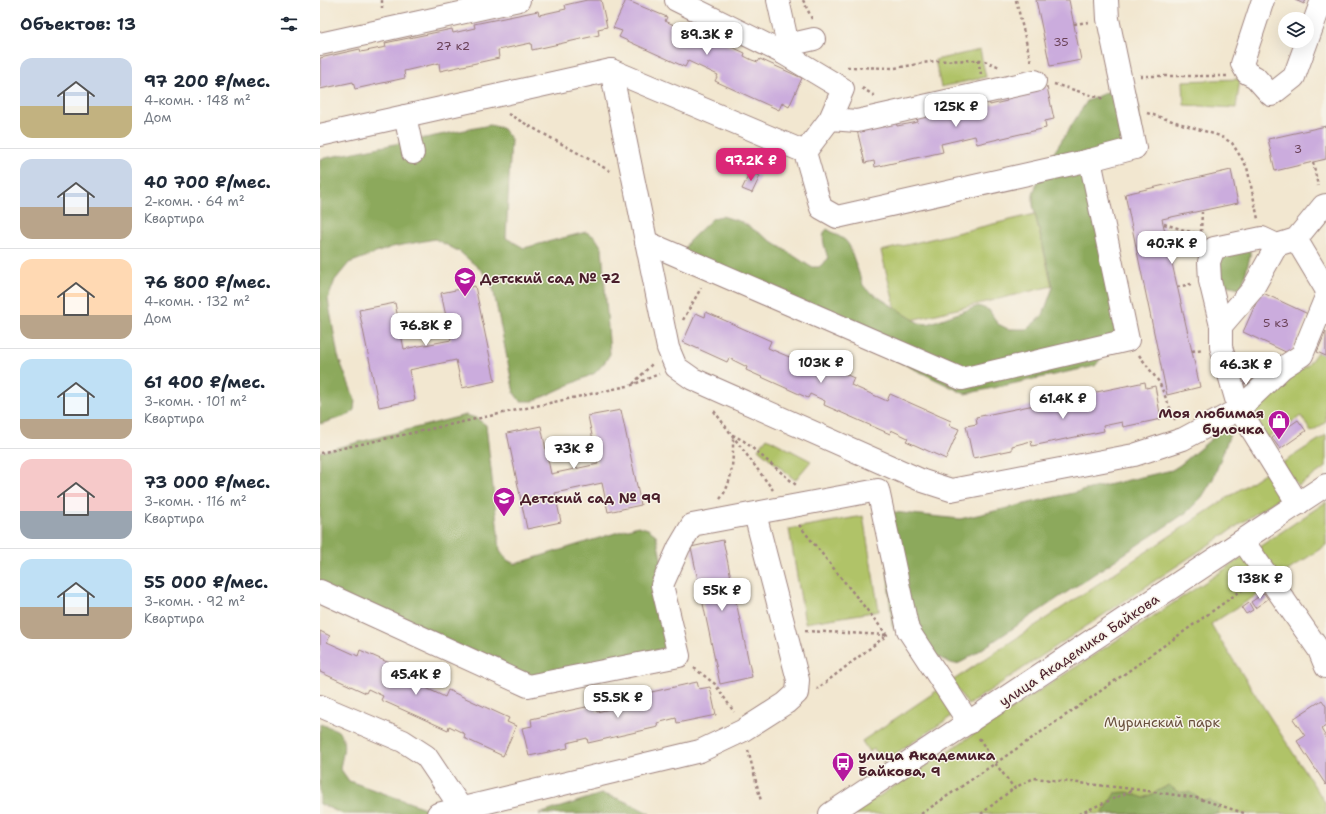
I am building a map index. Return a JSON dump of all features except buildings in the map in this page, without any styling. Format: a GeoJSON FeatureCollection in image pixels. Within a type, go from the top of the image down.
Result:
{"type":"FeatureCollection","features":[{"type":"Feature","properties":{"kind":"street"},"geometry":{"type":"LineString","coordinates":[[320,44],[518,0]]}},
{"type":"Feature","properties":{"kind":"street"},"geometry":{"type":"LineString","coordinates":[[676,0],[786,49],[820,75],[843,89],[830,119],[804,152]]}},
{"type":"Feature","properties":{"kind":"street"},"geometry":{"type":"LineString","coordinates":[[778,0],[786,49]]}},
{"type":"Feature","properties":{"kind":"street"},"geometry":{"type":"LineString","coordinates":[[804,152],[821,208],[837,217],[1090,160],[1135,148],[1108,19],[1107,0]]}},
{"type":"Feature","properties":{"kind":"street"},"geometry":{"type":"LineString","coordinates":[[1263,0],[1242,64],[1247,72],[1255,77],[1271,95],[1294,77],[1322,0]]}},
{"type":"Feature","properties":{"kind":"street"},"geometry":{"type":"LineString","coordinates":[[786,49],[814,31]]}},
{"type":"Feature","properties":{"kind":"street"},"geometry":{"type":"LineString","coordinates":[[610,70],[668,348],[676,368],[693,379],[889,466],[923,481],[951,490],[1134,454],[1183,439],[1239,409],[1282,368],[1302,355],[1326,297]]}},
{"type":"Feature","properties":{"kind":"street"},"geometry":{"type":"LineString","coordinates":[[320,135],[610,70],[804,152]]}},
{"type":"Feature","properties":{"kind":"street"},"geometry":{"type":"LineString","coordinates":[[830,119],[857,120],[1035,82]]}},
{"type":"Feature","properties":{"kind":"street"},"geometry":{"type":"LineString","coordinates":[[405,116],[413,154]]}},
{"type":"Feature","properties":{"kind":"street"},"geometry":{"type":"LineString","coordinates":[[646,242],[962,379],[1128,340],[1090,160]]}},
{"type":"Feature","properties":{"kind":"street"},"geometry":{"type":"LineString","coordinates":[[1221,326],[1252,290],[1286,242],[1325,206]]}},
{"type":"Feature","properties":{"kind":"street"},"geometry":{"type":"LineString","coordinates":[[1298,504],[1239,409],[1221,346],[1221,326],[1210,280],[1208,241],[1262,238],[1286,242],[1326,289]]}},
{"type":"Feature","properties":{"kind":"street"},"geometry":{"type":"LineString","coordinates":[[889,466],[878,490],[898,633],[969,723]]}},
{"type":"Feature","properties":{"kind":"street","name":"улица Академика Байкова"},"geometry":{"type":"LineString","coordinates":[[830,814],[1326,486]]}},
{"type":"Feature","properties":{"kind":"street"},"geometry":{"type":"LineString","coordinates":[[320,591],[528,686],[679,656],[662,585],[679,547],[692,525],[878,490]]}},
{"type":"Feature","properties":{"kind":"street"},"geometry":{"type":"LineString","coordinates":[[438,814],[464,811],[700,751],[742,731],[786,703],[797,693],[798,680],[755,514]]}},
{"type":"Feature","properties":{"kind":"street"},"geometry":{"type":"LineString","coordinates":[[1243,541],[1324,654]]}},
{"type":"Feature","properties":{"kind":"street"},"geometry":{"type":"LineString","coordinates":[[320,706],[403,741],[426,756],[464,811]]}},
{"type":"Feature","properties":{"kind":"path"},"geometry":{"type":"LineString","coordinates":[[803,0],[814,31]]}},
{"type":"Feature","properties":{"kind":"path"},"geometry":{"type":"LineString","coordinates":[[820,75],[824,67],[895,68],[935,61],[982,60],[1002,68]]}},
{"type":"Feature","properties":{"kind":"path"},"geometry":{"type":"LineString","coordinates":[[1120,76],[1242,76],[1247,72]]}},
{"type":"Feature","properties":{"kind":"path"},"geometry":{"type":"LineString","coordinates":[[482,98],[635,185]]}},
{"type":"Feature","properties":{"kind":"path"},"geometry":{"type":"LineString","coordinates":[[1313,162],[1325,206]]}},
{"type":"Feature","properties":{"kind":"path"},"geometry":{"type":"LineString","coordinates":[[1202,212],[1208,241]]}},
{"type":"Feature","properties":{"kind":"path"},"geometry":{"type":"LineString","coordinates":[[1164,224],[1208,241]]}},
{"type":"Feature","properties":{"kind":"path"},"geometry":{"type":"LineString","coordinates":[[1128,340],[1159,382],[1183,439]]}},
{"type":"Feature","properties":{"kind":"path"},"geometry":{"type":"LineString","coordinates":[[320,453],[632,385],[676,368]]}},
{"type":"Feature","properties":{"kind":"path"},"geometry":{"type":"LineString","coordinates":[[711,407],[786,508],[898,633]]}},
{"type":"Feature","properties":{"kind":"path"},"geometry":{"type":"LineString","coordinates":[[733,435],[744,441],[816,502]]}},
{"type":"Feature","properties":{"kind":"path"},"geometry":{"type":"LineString","coordinates":[[716,504],[724,495],[731,474],[733,435]]}},
{"type":"Feature","properties":{"kind":"path"},"geometry":{"type":"LineString","coordinates":[[921,814],[1085,702],[1266,573]]}},
{"type":"Feature","properties":{"kind":"path"},"geometry":{"type":"LineString","coordinates":[[785,630],[898,633]]}},
{"type":"Feature","properties":{"kind":"path"},"geometry":{"type":"LineString","coordinates":[[797,693],[817,689],[898,633]]}},
{"type":"Feature","properties":{"kind":"path"},"geometry":{"type":"LineString","coordinates":[[969,723],[995,764],[1014,788]]}},
{"type":"Feature","properties":{"kind":"path"},"geometry":{"type":"LineString","coordinates":[[981,814],[1014,788],[1034,778],[1197,798],[1247,814]]}},
{"type":"Feature","properties":{"kind":"path"},"geometry":{"type":"LineString","coordinates":[[1079,814],[1133,789]]}},
{"type":"Feature","properties":{"kind":"green space"},"geometry":{"type":"Polygon","coordinates":[[[980,50],[986,77],[941,87],[935,60],[980,50]]]}},
{"type":"Feature","properties":{"kind":"green space"},"geometry":{"type":"Polygon","coordinates":[[[1240,79],[1236,108],[1184,105],[1183,81],[1240,79]]]}},
{"type":"Feature","properties":{"kind":"green space"},"geometry":{"type":"Polygon","coordinates":[[[1125,84],[1136,94],[1143,147],[1088,167],[1118,325],[1111,346],[1095,366],[965,394],[699,263],[683,253],[688,242],[713,218],[722,216],[742,222],[811,267],[819,267],[828,259],[823,239],[827,229],[845,240],[849,245],[863,285],[867,290],[919,323],[928,324],[978,306],[989,310],[998,324],[1008,329],[1027,329],[1043,315],[1053,287],[1033,205],[1033,195],[1039,176],[1087,101],[1125,84]]]}},
{"type":"Feature","properties":{"kind":"green space"},"geometry":{"type":"Polygon","coordinates":[[[490,125],[502,128],[511,139],[506,238],[524,248],[586,232],[595,237],[602,248],[610,354],[595,373],[534,401],[520,401],[514,393],[493,288],[482,271],[460,252],[435,239],[392,247],[349,263],[335,280],[328,299],[338,356],[355,400],[354,410],[349,415],[320,424],[320,159],[490,125]]]}},
{"type":"Feature","properties":{"kind":"green space"},"geometry":{"type":"Polygon","coordinates":[[[1035,214],[1052,286],[899,323],[881,251],[1035,214]]]}},
{"type":"Feature","properties":{"kind":"green space"},"geometry":{"type":"Polygon","coordinates":[[[1250,249],[1251,253],[1242,287],[1240,288],[1225,285],[1216,277],[1217,257],[1250,249]]]}},
{"type":"Feature","properties":{"kind":"green space"},"geometry":{"type":"Polygon","coordinates":[[[1317,352],[1326,356],[1326,422],[1311,432],[1301,416],[1265,439],[1251,414],[1255,402],[1308,365],[1317,352]]]}},
{"type":"Feature","properties":{"kind":"green space","name":"Детский сад № 99"},"geometry":{"type":"Polygon","coordinates":[[[466,415],[476,418],[486,425],[500,550],[507,560],[515,564],[638,526],[648,529],[656,535],[677,633],[674,646],[519,683],[320,588],[320,452],[466,415]]]}},
{"type":"Feature","properties":{"kind":"green space"},"geometry":{"type":"Polygon","coordinates":[[[1231,425],[1232,429],[1213,479],[1202,497],[1187,512],[967,659],[956,664],[950,662],[932,654],[911,641],[895,630],[892,626],[884,526],[893,512],[960,519],[1172,470],[1227,426],[1231,425]]]}},
{"type":"Feature","properties":{"kind":"green space"},"geometry":{"type":"Polygon","coordinates":[[[1326,435],[1326,467],[1298,486],[1282,463],[1326,435]]]}},
{"type":"Feature","properties":{"kind":"green space"},"geometry":{"type":"Polygon","coordinates":[[[767,438],[811,461],[795,480],[758,449],[767,438]]]}},
{"type":"Feature","properties":{"kind":"green space"},"geometry":{"type":"Polygon","coordinates":[[[1266,472],[1282,496],[968,705],[952,681],[1266,472]]]}},
{"type":"Feature","properties":{"kind":"green space"},"geometry":{"type":"Polygon","coordinates":[[[1326,502],[1326,545],[1278,579],[1259,547],[1326,502]]]}},
{"type":"Feature","properties":{"kind":"green space"},"geometry":{"type":"Polygon","coordinates":[[[863,516],[879,611],[805,623],[789,529],[863,516]]]}},
{"type":"Feature","properties":{"kind":"green space","name":"Муринский парк"},"geometry":{"type":"Polygon","coordinates":[[[1248,554],[1271,586],[1211,624],[1326,804],[1326,814],[852,814],[1248,554]]]}},
{"type":"Feature","properties":{"kind":"green space"},"geometry":{"type":"Polygon","coordinates":[[[938,690],[955,714],[883,762],[874,749],[869,752],[862,741],[938,690]]]}},
{"type":"Feature","properties":{"kind":"green space"},"geometry":{"type":"Polygon","coordinates":[[[320,724],[338,731],[341,735],[344,749],[340,768],[349,781],[442,814],[343,814],[320,804],[320,724]]]}},
{"type":"Feature","properties":{"kind":"green space"},"geometry":{"type":"Polygon","coordinates":[[[1169,785],[1178,792],[1189,792],[1204,801],[1210,800],[1220,806],[1217,814],[1102,814],[1115,793],[1127,792],[1144,798],[1169,785]]]}},
{"type":"Feature","properties":{"kind":"green space"},"geometry":{"type":"Polygon","coordinates":[[[601,794],[608,795],[633,805],[650,814],[539,814],[601,794]]]}},
{"type":"Feature","properties":{"kind":"place","name":"Детский сад № 72"},"geometry":{"type":"Point","coordinates":[465,298]}},
{"type":"Feature","properties":{"kind":"place","name":"Моя любимая булочка"},"geometry":{"type":"Point","coordinates":[1279,440]}},
{"type":"Feature","properties":{"kind":"place","name":"Детский сад № 99"},"geometry":{"type":"Point","coordinates":[504,518]}},
{"type":"Feature","properties":{"kind":"place","name":"улица Академика Байкова, 9"},"geometry":{"type":"Point","coordinates":[843,782]}}]}
